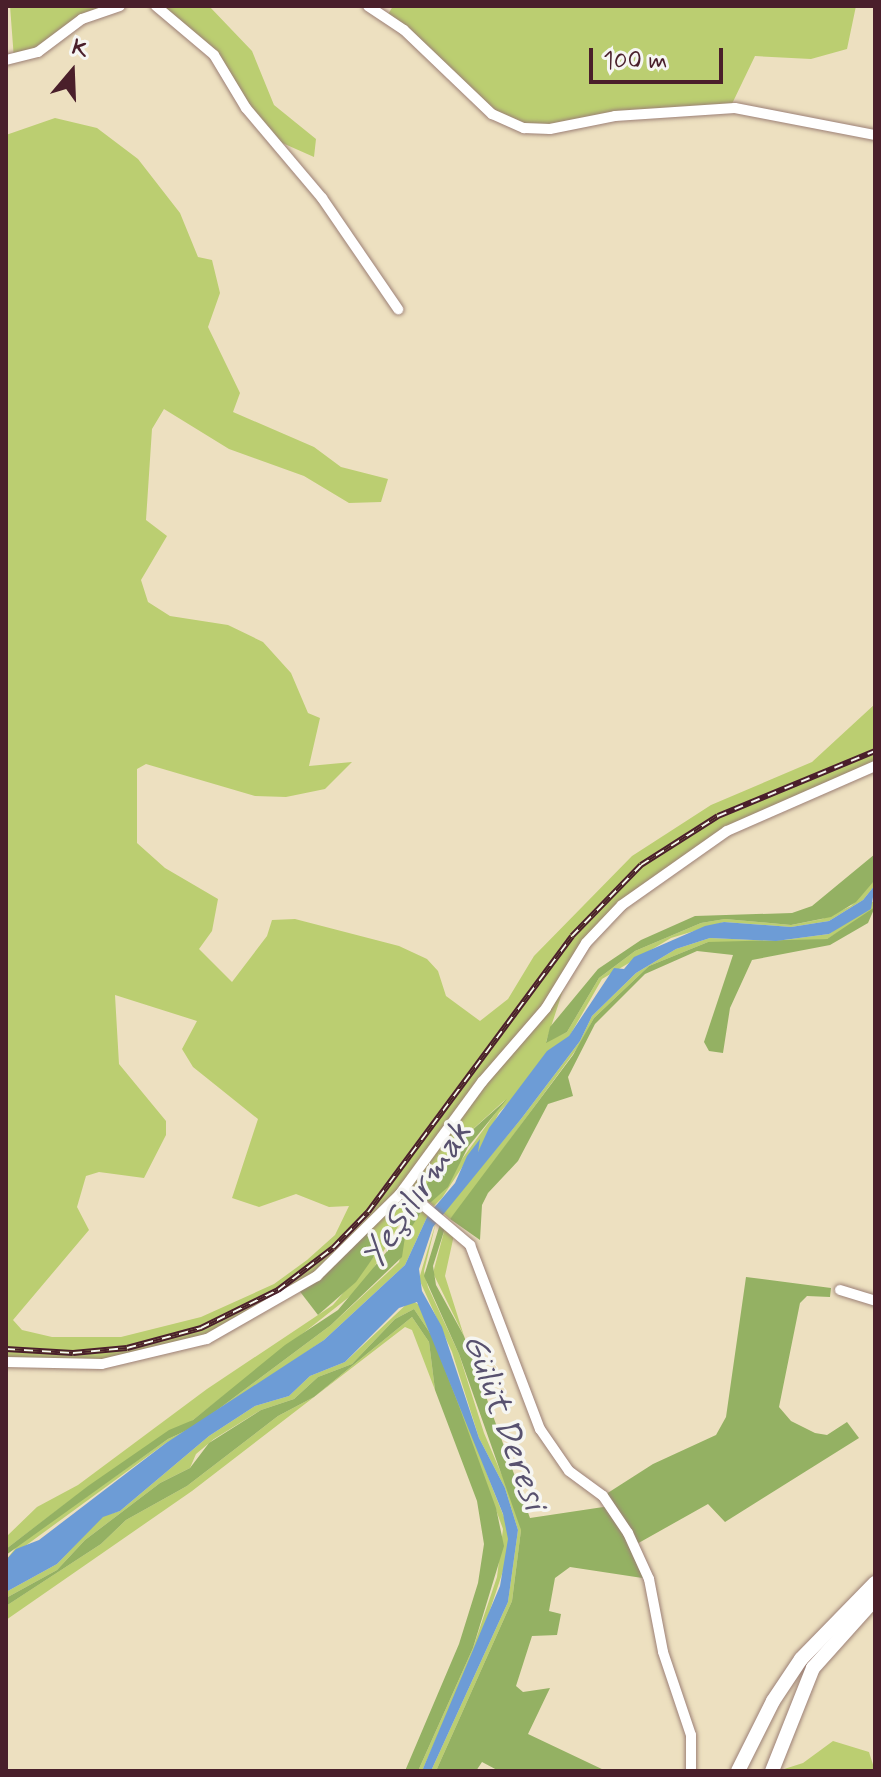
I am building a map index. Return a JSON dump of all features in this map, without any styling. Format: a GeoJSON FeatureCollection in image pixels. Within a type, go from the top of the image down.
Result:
{"type":"FeatureCollection","features":[{"type":"Feature","properties":{"kind":"highway"},"geometry":{"type":"LineString","coordinates":[[738,1771],[773,1701],[801,1659],[875,1583]]}},
{"type":"Feature","properties":{"kind":"highway"},"geometry":{"type":"LineString","coordinates":[[772,1771],[813,1668],[875,1599]]}},
{"type":"Feature","properties":{"kind":"street"},"geometry":{"type":"LineString","coordinates":[[6,60],[38,52],[82,19],[120,6]]}},
{"type":"Feature","properties":{"kind":"street"},"geometry":{"type":"LineString","coordinates":[[156,6],[221,63],[246,108],[322,198],[398,309]]}},
{"type":"Feature","properties":{"kind":"street"},"geometry":{"type":"LineString","coordinates":[[368,6],[404,30],[481,105],[524,128],[550,129],[615,116],[735,108],[875,135]]}},
{"type":"Feature","properties":{"kind":"street"},"geometry":{"type":"LineString","coordinates":[[6,1362],[102,1364],[207,1339],[317,1276],[408,1192],[482,1082],[546,1008],[586,943],[622,905],[727,831],[875,766]]}},
{"type":"Feature","properties":{"kind":"street"},"geometry":{"type":"LineString","coordinates":[[408,1192],[448,1225],[476,1257],[548,1444],[569,1471],[603,1496],[640,1558],[691,1735],[691,1771]]}},
{"type":"Feature","properties":{"kind":"street"},"geometry":{"type":"LineString","coordinates":[[840,1290],[875,1301]]}},
{"type":"Feature","properties":{"kind":"green space"},"geometry":{"type":"Polygon","coordinates":[[[10,6],[120,6],[100,12],[38,52],[14,59],[10,6]]]}},
{"type":"Feature","properties":{"kind":"green space"},"geometry":{"type":"Polygon","coordinates":[[[156,6],[209,6],[252,51],[274,105],[316,139],[314,157],[271,138],[221,63],[156,6]]]}},
{"type":"Feature","properties":{"kind":"green space"},"geometry":{"type":"Polygon","coordinates":[[[393,6],[856,6],[847,49],[811,59],[755,56],[730,108],[648,112],[570,127],[511,124],[387,16],[393,6]]]}},
{"type":"Feature","properties":{"kind":"green space"},"geometry":{"type":"Polygon","coordinates":[[[55,118],[97,128],[138,159],[180,213],[198,257],[212,260],[220,293],[208,327],[240,393],[233,412],[314,447],[341,467],[388,479],[381,502],[349,503],[304,476],[229,449],[164,409],[152,429],[146,520],[167,536],[141,580],[148,602],[170,616],[228,625],[263,642],[291,673],[308,713],[320,718],[309,766],[352,762],[325,789],[286,797],[255,796],[146,764],[137,769],[137,843],[165,868],[218,899],[212,931],[199,949],[232,982],[267,936],[272,920],[295,919],[399,946],[427,959],[438,971],[446,996],[480,1021],[508,999],[534,956],[632,856],[711,805],[812,762],[875,704],[875,766],[727,831],[606,920],[566,981],[546,1042],[567,1032],[599,978],[635,951],[701,923],[725,919],[791,925],[822,919],[851,906],[875,880],[875,885],[863,900],[829,921],[791,927],[724,922],[671,938],[602,979],[569,1037],[499,1113],[475,1158],[478,1143],[442,1198],[434,1206],[430,1203],[505,1100],[451,1149],[425,1190],[419,1195],[407,1186],[400,1194],[412,1203],[363,1286],[193,1420],[89,1486],[6,1549],[6,1537],[37,1507],[78,1485],[207,1389],[333,1305],[373,1258],[338,1259],[243,1323],[128,1361],[6,1362],[6,135],[55,118]],[[115,995],[119,1064],[166,1121],[166,1135],[144,1178],[99,1172],[86,1176],[77,1207],[89,1230],[13,1320],[22,1330],[52,1337],[121,1337],[201,1317],[274,1284],[335,1235],[349,1206],[329,1207],[296,1194],[259,1207],[232,1198],[258,1119],[193,1067],[182,1049],[197,1021],[115,995]]]}},
{"type":"Feature","properties":{"kind":"green space"},"geometry":{"type":"Polygon","coordinates":[[[875,854],[875,880],[856,902],[831,917],[791,925],[725,919],[701,923],[635,951],[599,978],[567,1032],[546,1043],[550,1027],[598,969],[641,940],[695,916],[792,913],[812,906],[875,854]]]}},
{"type":"Feature","properties":{"kind":"green space"},"geometry":{"type":"Polygon","coordinates":[[[875,900],[875,907],[870,913],[827,939],[776,944],[708,942],[649,966],[594,1018],[581,1043],[460,1208],[450,1219],[443,1213],[521,1119],[580,1041],[592,1016],[636,973],[676,949],[710,938],[776,941],[829,934],[875,900]]]}},
{"type":"Feature","properties":{"kind":"green space"},"geometry":{"type":"Polygon","coordinates":[[[875,907],[868,923],[830,945],[752,960],[730,1008],[723,1053],[709,1051],[704,1042],[733,955],[697,951],[645,974],[595,1024],[568,1077],[573,1096],[548,1104],[518,1161],[488,1193],[482,1205],[480,1240],[450,1219],[573,1055],[594,1018],[649,966],[708,942],[827,939],[875,907]]]}},
{"type":"Feature","properties":{"kind":"green space"},"geometry":{"type":"Polygon","coordinates":[[[507,1099],[468,1147],[448,1187],[430,1203],[419,1195],[451,1149],[507,1099]]]}},
{"type":"Feature","properties":{"kind":"green space"},"geometry":{"type":"Polygon","coordinates":[[[412,1203],[422,1211],[405,1237],[402,1257],[331,1325],[196,1426],[168,1439],[6,1555],[6,1549],[88,1486],[169,1430],[193,1420],[285,1345],[338,1310],[389,1249],[412,1203]]]}},
{"type":"Feature","properties":{"kind":"green space"},"geometry":{"type":"Polygon","coordinates":[[[422,1211],[428,1215],[405,1265],[324,1340],[195,1428],[166,1443],[6,1560],[18,1545],[168,1439],[196,1426],[331,1325],[399,1262],[405,1236],[422,1211]]]}},
{"type":"Feature","properties":{"kind":"green space"},"geometry":{"type":"Polygon","coordinates":[[[436,1222],[424,1271],[428,1287],[459,1354],[484,1433],[519,1515],[521,1530],[512,1601],[436,1771],[431,1771],[508,1602],[518,1530],[505,1488],[479,1438],[452,1352],[419,1279],[436,1222]]]}},
{"type":"Feature","properties":{"kind":"green space"},"geometry":{"type":"Polygon","coordinates":[[[440,1224],[445,1228],[433,1266],[436,1285],[464,1336],[530,1518],[610,1506],[603,1496],[653,1464],[716,1435],[726,1417],[746,1277],[831,1288],[830,1297],[807,1296],[800,1303],[779,1407],[791,1421],[815,1433],[827,1435],[847,1422],[859,1438],[725,1522],[708,1504],[635,1545],[649,1579],[570,1567],[555,1578],[549,1611],[561,1614],[557,1635],[532,1636],[516,1686],[523,1692],[550,1688],[528,1734],[606,1771],[499,1771],[482,1762],[476,1771],[436,1771],[512,1601],[521,1530],[459,1354],[424,1276],[440,1224]]]}},
{"type":"Feature","properties":{"kind":"green space"},"geometry":{"type":"Polygon","coordinates":[[[445,1228],[454,1235],[445,1276],[464,1336],[433,1273],[445,1228]]]}},
{"type":"Feature","properties":{"kind":"green space"},"geometry":{"type":"Polygon","coordinates":[[[366,1231],[376,1245],[373,1258],[356,1282],[318,1315],[298,1289],[366,1231]]]}},
{"type":"Feature","properties":{"kind":"green space"},"geometry":{"type":"Polygon","coordinates":[[[411,1300],[423,1307],[508,1527],[508,1556],[482,1634],[422,1771],[418,1771],[473,1648],[497,1577],[503,1529],[432,1336],[414,1309],[395,1319],[352,1364],[318,1377],[294,1399],[261,1410],[214,1439],[196,1454],[190,1468],[160,1483],[85,1540],[57,1570],[6,1598],[6,1592],[57,1564],[103,1516],[120,1511],[209,1436],[255,1406],[289,1396],[310,1376],[345,1362],[411,1300]]]}},
{"type":"Feature","properties":{"kind":"green space"},"geometry":{"type":"Polygon","coordinates":[[[414,1309],[432,1336],[459,1406],[496,1508],[504,1546],[473,1648],[418,1771],[405,1771],[459,1644],[478,1583],[484,1544],[477,1501],[435,1390],[429,1342],[412,1317],[314,1397],[278,1416],[187,1486],[126,1520],[101,1544],[6,1606],[6,1598],[57,1570],[85,1540],[160,1483],[190,1468],[209,1443],[261,1410],[294,1399],[318,1377],[352,1364],[395,1319],[414,1309]]]}},
{"type":"Feature","properties":{"kind":"green space"},"geometry":{"type":"Polygon","coordinates":[[[412,1317],[429,1342],[435,1390],[412,1330],[405,1327],[192,1491],[6,1620],[6,1606],[101,1544],[126,1520],[187,1486],[278,1416],[314,1397],[412,1317]]]}},
{"type":"Feature","properties":{"kind":"green space"},"geometry":{"type":"Polygon","coordinates":[[[833,1741],[869,1752],[875,1771],[778,1771],[803,1763],[833,1741]]]}},
{"type":"Feature","properties":{"kind":"water"},"geometry":{"type":"Polygon","coordinates":[[[875,885],[871,909],[829,934],[776,941],[710,938],[676,949],[636,973],[592,1016],[580,1041],[433,1227],[419,1269],[422,1291],[442,1327],[479,1438],[505,1488],[518,1530],[508,1602],[431,1771],[422,1771],[500,1586],[508,1539],[503,1514],[417,1302],[399,1308],[345,1362],[310,1376],[289,1396],[255,1406],[209,1436],[120,1511],[103,1517],[57,1564],[6,1592],[6,1560],[16,1549],[39,1540],[166,1443],[324,1340],[405,1265],[428,1215],[455,1183],[467,1156],[480,1139],[478,1152],[489,1128],[547,1051],[569,1036],[614,968],[624,969],[634,957],[705,926],[724,922],[791,927],[829,921],[863,900],[875,885]]]}},
{"type":"Feature","properties":{"kind":"railway"},"geometry":{"type":"LineString","coordinates":[[6,1349],[73,1353],[127,1348],[201,1328],[278,1290],[333,1248],[368,1212],[572,936],[641,865],[718,816],[875,751]]}},
{"type":"Feature","properties":{"kind":"water label","name":"Yeşilırmak"},"geometry":{"type":"Point","coordinates":[417,1195]}},
{"type":"Feature","properties":{"kind":"water label","name":"Gülüt Deresi"},"geometry":{"type":"Point","coordinates":[504,1422]}}]}
